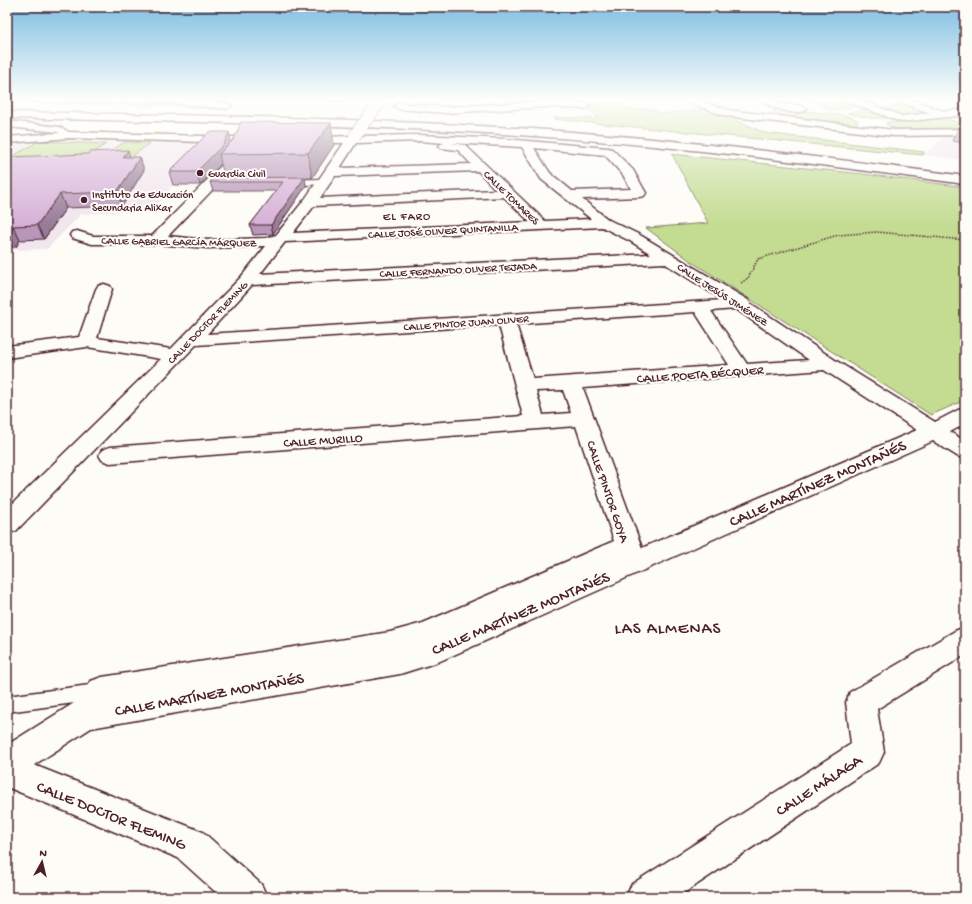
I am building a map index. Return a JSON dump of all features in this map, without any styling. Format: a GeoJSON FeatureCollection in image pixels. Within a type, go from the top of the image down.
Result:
{"type":"FeatureCollection","features":[{"type":"Feature","properties":{"kind":"main road"},"geometry":{"type":"LineString","coordinates":[[156,240],[235,159],[241,141]]}},
{"type":"Feature","properties":{"kind":"main road","name":"CALLE DOCTOR FLEMING"},"geometry":{"type":"LineString","coordinates":[[7,524],[191,340],[248,280],[310,202],[351,141]]}},
{"type":"Feature","properties":{"kind":"main road","name":"CALLE TOMARES"},"geometry":{"type":"LineString","coordinates":[[425,141],[430,145],[462,147],[542,226]]}},
{"type":"Feature","properties":{"kind":"main road"},"geometry":{"type":"LineString","coordinates":[[487,141],[608,152],[629,173],[640,193],[569,195]]}},
{"type":"Feature","properties":{"kind":"main road"},"geometry":{"type":"LineString","coordinates":[[638,141],[716,149],[965,180]]}},
{"type":"Feature","properties":{"kind":"main road"},"geometry":{"type":"LineString","coordinates":[[727,141],[965,170]]}},
{"type":"Feature","properties":{"kind":"main road","name":"CALLE JESÚS JIMÉNEZ"},"geometry":{"type":"LineString","coordinates":[[527,145],[530,153],[545,176],[604,223],[635,238],[742,304],[828,364],[965,452]]}},
{"type":"Feature","properties":{"kind":"main road"},"geometry":{"type":"LineString","coordinates":[[327,177],[481,167]]}},
{"type":"Feature","properties":{"kind":"main road"},"geometry":{"type":"LineString","coordinates":[[310,202],[507,193]]}},
{"type":"Feature","properties":{"kind":"main road","name":"CALLE JOSÉ OLIVER QUINTANILLA"},"geometry":{"type":"LineString","coordinates":[[281,238],[604,223]]}},
{"type":"Feature","properties":{"kind":"main road","name":"CALLE GABRIEL GARCÍA MÁRQUEZ"},"geometry":{"type":"LineString","coordinates":[[77,235],[92,240],[156,240],[208,244],[267,242],[281,238]]}},
{"type":"Feature","properties":{"kind":"main road","name":"CALLE FERNANDO OLIVER TEJADA"},"geometry":{"type":"LineString","coordinates":[[248,280],[668,258]]}},
{"type":"Feature","properties":{"kind":"main road"},"geometry":{"type":"LineString","coordinates":[[87,342],[104,289]]}},
{"type":"Feature","properties":{"kind":"main road","name":"CALLE PINTOR JUAN OLIVER"},"geometry":{"type":"LineString","coordinates":[[191,340],[742,304]]}},
{"type":"Feature","properties":{"kind":"main road"},"geometry":{"type":"LineString","coordinates":[[700,307],[741,370]]}},
{"type":"Feature","properties":{"kind":"main road"},"geometry":{"type":"LineString","coordinates":[[506,320],[535,422]]}},
{"type":"Feature","properties":{"kind":"main road"},"geometry":{"type":"LineString","coordinates":[[7,352],[87,342],[175,355]]}},
{"type":"Feature","properties":{"kind":"main road","name":"CALLE POETA BÉCQUER"},"geometry":{"type":"LineString","coordinates":[[525,386],[828,364]]}},
{"type":"Feature","properties":{"kind":"main road","name":"CALLE PINTOR GOYA"},"geometry":{"type":"LineString","coordinates":[[571,383],[631,554]]}},
{"type":"Feature","properties":{"kind":"main road","name":"CALLE MARTÍNEZ MONTAÑÉS"},"geometry":{"type":"LineString","coordinates":[[7,764],[93,703],[400,661],[438,649],[631,554],[933,432],[965,415]]}},
{"type":"Feature","properties":{"kind":"main road","name":"CALLE MURILLO"},"geometry":{"type":"LineString","coordinates":[[110,455],[584,419]]}},
{"type":"Feature","properties":{"kind":"main road","name":"CALLE MÁLAGA"},"geometry":{"type":"LineString","coordinates":[[644,897],[868,752],[861,702],[965,640]]}},
{"type":"Feature","properties":{"kind":"main road","name":"CALLE DOCTOR FLEMING"},"geometry":{"type":"LineString","coordinates":[[7,771],[190,845],[248,897]]}},
{"type":"Feature","properties":{"kind":"street"},"geometry":{"type":"LineString","coordinates":[[268,183],[327,177]]}},
{"type":"Feature","properties":{"kind":"street"},"geometry":{"type":"LineString","coordinates":[[212,183],[228,183]]}},
{"type":"Feature","properties":{"kind":"lane"},"geometry":{"type":"LineString","coordinates":[[7,704],[93,703]]}},
{"type":"Feature","properties":{"kind":"path"},"geometry":{"type":"LineString","coordinates":[[725,294],[748,278],[758,259],[838,235],[877,232],[965,240]]}},
{"type":"Feature","properties":{"kind":"shaded area","name":"Instituto de Educación Secundaria Alixar"},"geometry":{"type":"Polygon","coordinates":[[[39,141],[151,141],[213,144],[173,185],[154,209],[81,214],[47,249],[7,250],[7,144],[39,141]]]}},
{"type":"Feature","properties":{"kind":"shaded area"},"geometry":{"type":"Polygon","coordinates":[[[939,141],[965,141],[965,160],[923,155],[939,141]]]}},
{"type":"Feature","properties":{"kind":"green space"},"geometry":{"type":"Polygon","coordinates":[[[39,141],[106,144],[78,163],[8,159],[39,141]]]}},
{"type":"Feature","properties":{"kind":"green space"},"geometry":{"type":"Polygon","coordinates":[[[781,141],[834,141],[924,152],[923,155],[781,141]]]}},
{"type":"Feature","properties":{"kind":"green space"},"geometry":{"type":"Polygon","coordinates":[[[124,142],[150,143],[125,162],[98,161],[124,142]]]}},
{"type":"Feature","properties":{"kind":"green space"},"geometry":{"type":"Polygon","coordinates":[[[672,154],[863,174],[965,187],[965,400],[931,415],[692,262],[646,228],[708,223],[672,154]]]}},
{"type":"Feature","properties":{"kind":"building"},"geometry":{"type":"Polygon","coordinates":[[[200,141],[225,141],[196,172],[169,172],[200,141]]]}},
{"type":"Feature","properties":{"kind":"building"},"geometry":{"type":"Polygon","coordinates":[[[232,141],[317,141],[308,153],[219,154],[232,141]]]}},
{"type":"Feature","properties":{"kind":"building"},"geometry":{"type":"Polygon","coordinates":[[[128,150],[123,157],[140,157],[117,192],[60,194],[37,225],[13,226],[7,232],[7,159],[9,157],[88,154],[90,152],[128,150]]]}},
{"type":"Feature","properties":{"kind":"building"},"geometry":{"type":"Polygon","coordinates":[[[305,177],[271,225],[250,225],[283,182],[210,182],[214,178],[305,177]]]}},
{"type":"Feature","properties":{"kind":"place","name":"Guardia Civil"},"geometry":{"type":"Point","coordinates":[200,173]}},
{"type":"Feature","properties":{"kind":"place","name":"Instituto de Educación Secundaria Alixar"},"geometry":{"type":"Point","coordinates":[84,200]}},
{"type":"Feature","properties":{"kind":"district","name":"EL FARO"},"geometry":{"type":"Point","coordinates":[407,216]}},
{"type":"Feature","properties":{"kind":"district","name":"LAS ALMENAS"},"geometry":{"type":"Point","coordinates":[668,627]}}]}
